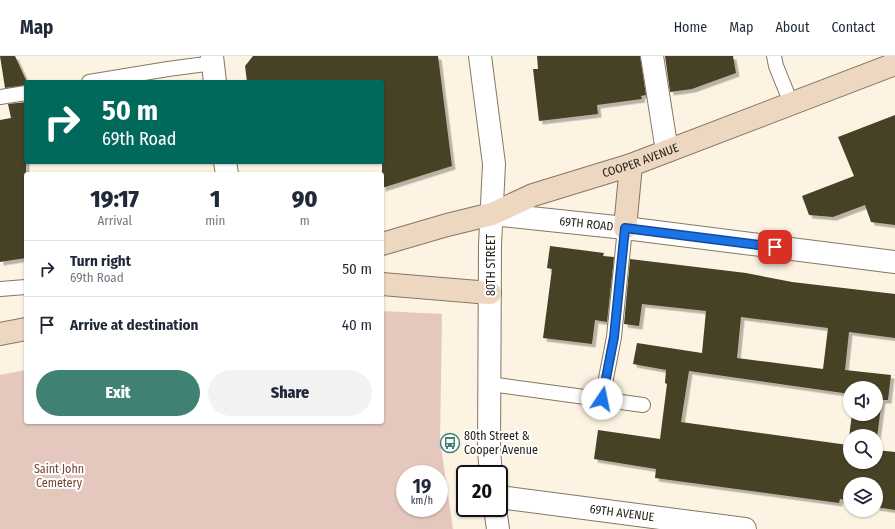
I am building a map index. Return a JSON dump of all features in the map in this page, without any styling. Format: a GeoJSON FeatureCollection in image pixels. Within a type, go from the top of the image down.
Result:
{"type":"FeatureCollection","features":[{"type":"Feature","properties":{"kind":"main road","name":"COOPER AVENUE"},"geometry":{"type":"LineString","coordinates":[[384,243],[492,214],[533,196],[631,165],[895,64]]}},
{"type":"Feature","properties":{"kind":"main road"},"geometry":{"type":"LineString","coordinates":[[625,228],[631,165]]}},
{"type":"Feature","properties":{"kind":"main road"},"geometry":{"type":"LineString","coordinates":[[384,284],[490,293]]}},
{"type":"Feature","properties":{"kind":"main road"},"geometry":{"type":"LineString","coordinates":[[0,334],[24,329]]}},
{"type":"Feature","properties":{"kind":"street","name":"80TH STREET"},"geometry":{"type":"LineString","coordinates":[[480,56],[494,164],[490,245],[489,450],[490,465]]}},
{"type":"Feature","properties":{"kind":"street"},"geometry":{"type":"LineString","coordinates":[[652,56],[667,151]]}},
{"type":"Feature","properties":{"kind":"street","name":"69TH ROAD"},"geometry":{"type":"LineString","coordinates":[[492,214],[625,228],[895,262]]}},
{"type":"Feature","properties":{"kind":"street","name":"69TH AVENUE"},"geometry":{"type":"LineString","coordinates":[[508,498],[745,529]]}},
{"type":"Feature","properties":{"kind":"street"},"geometry":{"type":"LineString","coordinates":[[496,517],[498,529]]}},
{"type":"Feature","properties":{"kind":"lane"},"geometry":{"type":"LineString","coordinates":[[774,56],[776,66],[791,103]]}},
{"type":"Feature","properties":{"kind":"lane"},"geometry":{"type":"LineString","coordinates":[[101,80],[168,69],[213,67]]}},
{"type":"Feature","properties":{"kind":"lane"},"geometry":{"type":"LineString","coordinates":[[0,97],[24,93]]}},
{"type":"Feature","properties":{"kind":"lane"},"geometry":{"type":"LineString","coordinates":[[602,399],[614,337],[625,228]]}},
{"type":"Feature","properties":{"kind":"lane"},"geometry":{"type":"LineString","coordinates":[[0,289],[24,287]]}},
{"type":"Feature","properties":{"kind":"lane"},"geometry":{"type":"LineString","coordinates":[[490,384],[643,405]]}},
{"type":"Feature","properties":{"kind":"green space","name":"Saint John Cemetery"},"geometry":{"type":"Polygon","coordinates":[[[384,311],[442,314],[440,440],[444,465],[396,465],[396,517],[448,517],[448,495],[453,529],[0,529],[0,375],[24,370],[24,424],[384,424],[384,311]]]}},
{"type":"Feature","properties":{"kind":"building"},"geometry":{"type":"Polygon","coordinates":[[[0,56],[15,56],[26,80],[24,80],[24,85],[5,88],[0,56]]]}},
{"type":"Feature","properties":{"kind":"building"},"geometry":{"type":"Polygon","coordinates":[[[253,56],[438,56],[452,166],[384,187],[384,172],[382,172],[382,164],[384,164],[384,80],[247,80],[245,66],[253,56]]]}},
{"type":"Feature","properties":{"kind":"building"},"geometry":{"type":"Polygon","coordinates":[[[537,56],[640,56],[646,95],[641,96],[642,99],[597,105],[598,114],[539,121],[533,69],[538,69],[537,56]]]}},
{"type":"Feature","properties":{"kind":"building"},"geometry":{"type":"Polygon","coordinates":[[[665,56],[733,56],[736,73],[692,89],[670,92],[665,56]]]}},
{"type":"Feature","properties":{"kind":"building"},"geometry":{"type":"Polygon","coordinates":[[[24,102],[24,164],[26,164],[26,172],[24,172],[24,258],[0,262],[0,120],[11,118],[8,104],[24,102]]]}},
{"type":"Feature","properties":{"kind":"building"},"geometry":{"type":"Polygon","coordinates":[[[895,115],[895,225],[871,222],[865,205],[833,217],[809,215],[802,196],[854,176],[838,137],[895,115]]]}},
{"type":"Feature","properties":{"kind":"building"},"geometry":{"type":"Polygon","coordinates":[[[550,246],[604,253],[603,256],[614,257],[607,322],[595,320],[592,344],[543,338],[552,269],[547,268],[550,246]]]}},
{"type":"Feature","properties":{"kind":"building"},"geometry":{"type":"Polygon","coordinates":[[[630,259],[746,273],[792,282],[895,294],[895,338],[849,332],[845,370],[891,375],[888,400],[883,400],[883,381],[843,381],[843,393],[689,371],[681,422],[843,444],[843,469],[883,469],[883,451],[895,452],[895,510],[883,508],[883,477],[843,477],[843,500],[840,499],[839,503],[655,478],[656,469],[594,459],[598,430],[660,439],[667,384],[665,383],[666,370],[633,364],[637,343],[702,353],[706,311],[642,304],[639,326],[624,324],[630,259]],[[741,317],[737,358],[823,369],[828,328],[741,317]]]}},
{"type":"Feature","properties":{"kind":"building"},"geometry":{"type":"Polygon","coordinates":[[[851,421],[879,421],[878,429],[850,429],[851,421]]]}},
{"type":"Feature","properties":{"kind":"place","name":"80th Street & Cooper Avenue"},"geometry":{"type":"Point","coordinates":[450,443]}},
{"type":"Feature","properties":{"kind":"route"},"geometry":{"type":"LineString","coordinates":[[602,399],[614,337],[625,228],[775,247]]}}]}
